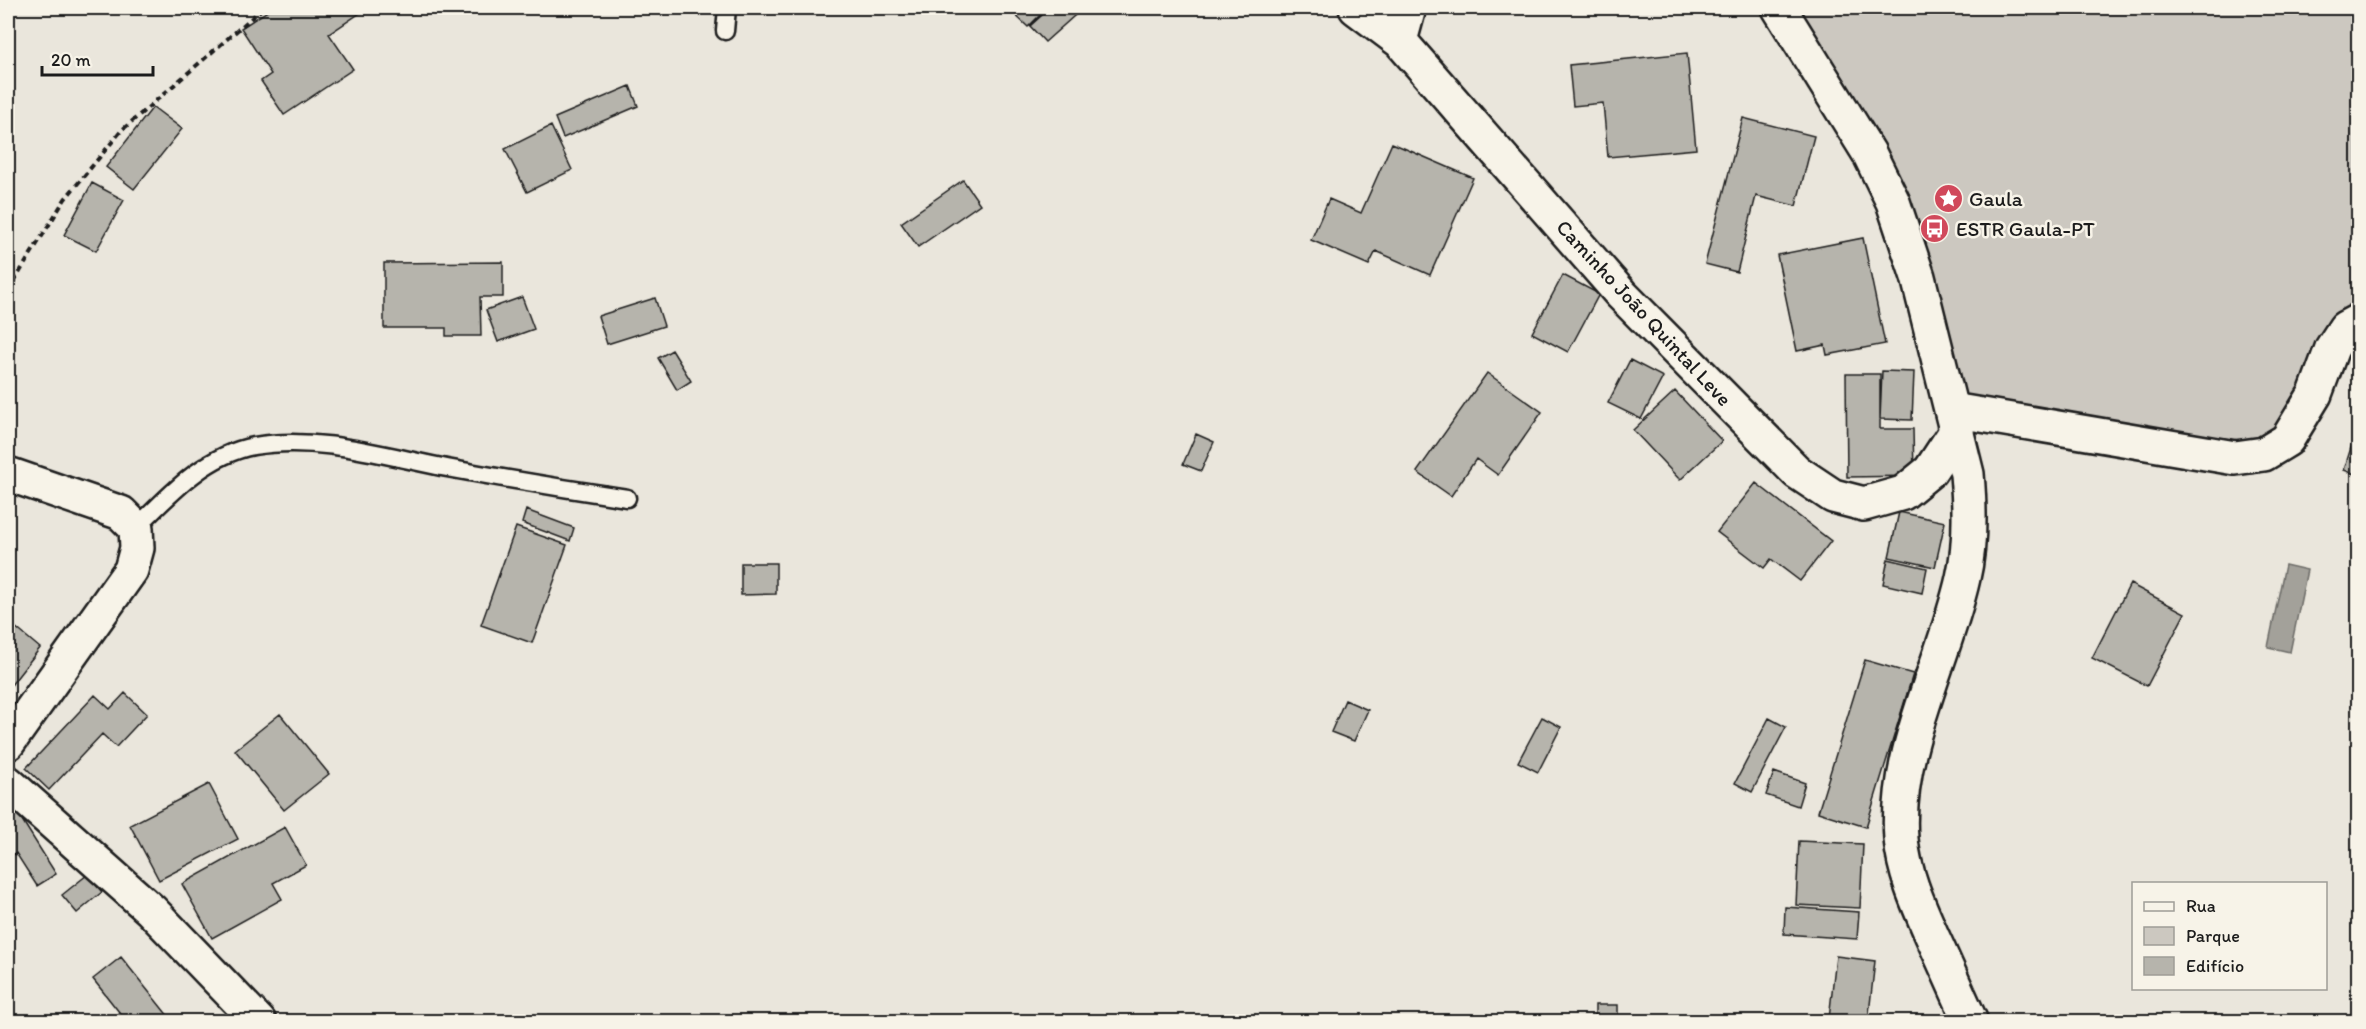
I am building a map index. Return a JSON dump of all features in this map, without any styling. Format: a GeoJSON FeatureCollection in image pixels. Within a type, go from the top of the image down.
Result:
{"type":"FeatureCollection","features":[{"type":"Feature","properties":{"kind":"street","name":"Caminho João Quintal Leve"},"geometry":{"type":"LineString","coordinates":[[1356,8],[1400,41],[1621,294],[1797,472],[1833,496],[1864,504],[1904,493],[1930,471],[1954,420]]}},
{"type":"Feature","properties":{"kind":"street"},"geometry":{"type":"LineString","coordinates":[[1400,41],[1409,8]]}},
{"type":"Feature","properties":{"kind":"street"},"geometry":{"type":"LineString","coordinates":[[1779,8],[1869,153],[1893,202],[1918,277],[1966,474],[1970,502],[1969,537],[1963,578],[1910,753],[1900,801],[1900,819],[1905,867],[1914,894],[1971,1022]]}},
{"type":"Feature","properties":{"kind":"street"},"geometry":{"type":"LineString","coordinates":[[1954,420],[2235,458],[2264,454],[2288,440],[2314,394],[2332,348],[2345,328],[2358,321]]}},
{"type":"Feature","properties":{"kind":"street"},"geometry":{"type":"LineString","coordinates":[[8,474],[121,513],[136,528],[137,548],[130,570],[8,743]]}},
{"type":"Feature","properties":{"kind":"street"},"geometry":{"type":"LineString","coordinates":[[8,783],[151,910],[259,1022]]}},
{"type":"Feature","properties":{"kind":"lane"},"geometry":{"type":"LineString","coordinates":[[726,31],[727,8]]}},
{"type":"Feature","properties":{"kind":"lane"},"geometry":{"type":"LineString","coordinates":[[136,528],[178,485],[214,461],[253,446],[318,443],[528,483],[627,498]]}},
{"type":"Feature","properties":{"kind":"path"},"geometry":{"type":"LineString","coordinates":[[8,291],[65,199],[122,130],[263,8]]}},
{"type":"Feature","properties":{"kind":"green space"},"geometry":{"type":"Polygon","coordinates":[[[1779,8],[2358,8],[2358,343],[2264,454],[1952,410],[1869,153],[1779,8]]]}},
{"type":"Feature","properties":{"kind":"shaded area"},"geometry":{"type":"Polygon","coordinates":[[[2285,565],[2307,570],[2290,652],[2268,647],[2285,565]]]}},
{"type":"Feature","properties":{"kind":"building"},"geometry":{"type":"Polygon","coordinates":[[[272,8],[356,8],[360,13],[329,34],[353,69],[284,115],[261,81],[271,74],[241,28],[272,8]]]}},
{"type":"Feature","properties":{"kind":"building"},"geometry":{"type":"Polygon","coordinates":[[[1008,8],[1047,8],[1028,27],[1008,8]]]}},
{"type":"Feature","properties":{"kind":"building"},"geometry":{"type":"Polygon","coordinates":[[[1050,8],[1083,8],[1045,42],[1030,26],[1050,8]]]}},
{"type":"Feature","properties":{"kind":"building"},"geometry":{"type":"Polygon","coordinates":[[[1687,53],[1696,149],[1608,157],[1603,103],[1573,106],[1569,65],[1687,53]]]}},
{"type":"Feature","properties":{"kind":"building"},"geometry":{"type":"Polygon","coordinates":[[[630,86],[638,106],[563,138],[555,118],[630,86]]]}},
{"type":"Feature","properties":{"kind":"building"},"geometry":{"type":"Polygon","coordinates":[[[153,107],[182,129],[134,189],[106,167],[153,107]]]}},
{"type":"Feature","properties":{"kind":"building"},"geometry":{"type":"Polygon","coordinates":[[[1743,118],[1814,136],[1796,206],[1756,196],[1737,272],[1705,264],[1743,118]]]}},
{"type":"Feature","properties":{"kind":"building"},"geometry":{"type":"Polygon","coordinates":[[[551,126],[572,170],[527,192],[505,149],[551,126]]]}},
{"type":"Feature","properties":{"kind":"building"},"geometry":{"type":"Polygon","coordinates":[[[1392,143],[1473,178],[1430,275],[1376,251],[1369,265],[1311,240],[1329,199],[1361,213],[1392,143]]]}},
{"type":"Feature","properties":{"kind":"building"},"geometry":{"type":"Polygon","coordinates":[[[963,180],[980,204],[918,247],[901,223],[963,180]]]}},
{"type":"Feature","properties":{"kind":"building"},"geometry":{"type":"Polygon","coordinates":[[[92,183],[124,200],[96,251],[64,235],[92,183]]]}},
{"type":"Feature","properties":{"kind":"building"},"geometry":{"type":"Polygon","coordinates":[[[1863,238],[1885,344],[1827,355],[1825,345],[1797,351],[1777,255],[1863,238]]]}},
{"type":"Feature","properties":{"kind":"building"},"geometry":{"type":"Polygon","coordinates":[[[503,262],[503,297],[480,297],[481,336],[446,336],[446,328],[384,328],[384,263],[503,262]]]}},
{"type":"Feature","properties":{"kind":"building"},"geometry":{"type":"Polygon","coordinates":[[[1563,275],[1599,294],[1568,352],[1532,333],[1563,275]]]}},
{"type":"Feature","properties":{"kind":"building"},"geometry":{"type":"Polygon","coordinates":[[[522,297],[534,329],[498,342],[486,310],[522,297]]]}},
{"type":"Feature","properties":{"kind":"building"},"geometry":{"type":"Polygon","coordinates":[[[655,298],[664,326],[607,344],[598,316],[655,298]]]}},
{"type":"Feature","properties":{"kind":"building"},"geometry":{"type":"Polygon","coordinates":[[[672,350],[691,381],[677,390],[658,358],[672,350]]]}},
{"type":"Feature","properties":{"kind":"building"},"geometry":{"type":"Polygon","coordinates":[[[1630,360],[1663,377],[1641,419],[1608,403],[1630,360]]]}},
{"type":"Feature","properties":{"kind":"building"},"geometry":{"type":"Polygon","coordinates":[[[1882,371],[1914,372],[1912,420],[1880,419],[1882,371]]]}},
{"type":"Feature","properties":{"kind":"building"},"geometry":{"type":"Polygon","coordinates":[[[1487,373],[1542,412],[1498,475],[1476,459],[1451,496],[1417,472],[1487,373]]]}},
{"type":"Feature","properties":{"kind":"building"},"geometry":{"type":"Polygon","coordinates":[[[1846,374],[1880,374],[1880,429],[1913,429],[1914,476],[1847,477],[1846,374]]]}},
{"type":"Feature","properties":{"kind":"building"},"geometry":{"type":"Polygon","coordinates":[[[1675,391],[1722,441],[1680,480],[1633,430],[1675,391]]]}},
{"type":"Feature","properties":{"kind":"building"},"geometry":{"type":"Polygon","coordinates":[[[2358,425],[2358,475],[2344,470],[2358,425]]]}},
{"type":"Feature","properties":{"kind":"building"},"geometry":{"type":"Polygon","coordinates":[[[1196,434],[1214,442],[1201,471],[1183,464],[1196,434]]]}},
{"type":"Feature","properties":{"kind":"building"},"geometry":{"type":"Polygon","coordinates":[[[1756,483],[1831,541],[1800,581],[1771,559],[1764,568],[1717,532],[1756,483]]]}},
{"type":"Feature","properties":{"kind":"building"},"geometry":{"type":"Polygon","coordinates":[[[526,510],[574,528],[570,541],[522,523],[526,510]]]}},
{"type":"Feature","properties":{"kind":"building"},"geometry":{"type":"Polygon","coordinates":[[[1899,512],[1945,522],[1935,567],[1889,557],[1899,512]]]}},
{"type":"Feature","properties":{"kind":"building"},"geometry":{"type":"Polygon","coordinates":[[[516,527],[567,545],[532,643],[481,625],[516,527]]]}},
{"type":"Feature","properties":{"kind":"building"},"geometry":{"type":"Polygon","coordinates":[[[1888,559],[1927,568],[1922,593],[1883,584],[1888,559]]]}},
{"type":"Feature","properties":{"kind":"building"},"geometry":{"type":"Polygon","coordinates":[[[741,563],[776,563],[776,594],[741,595],[741,563]]]}},
{"type":"Feature","properties":{"kind":"building"},"geometry":{"type":"Polygon","coordinates":[[[2130,584],[2185,613],[2147,686],[2092,658],[2130,584]]]}},
{"type":"Feature","properties":{"kind":"building"},"geometry":{"type":"Polygon","coordinates":[[[8,621],[40,648],[8,689],[8,621]]]}},
{"type":"Feature","properties":{"kind":"building"},"geometry":{"type":"Polygon","coordinates":[[[1865,660],[1913,674],[1866,827],[1818,812],[1865,660]]]}},
{"type":"Feature","properties":{"kind":"building"},"geometry":{"type":"Polygon","coordinates":[[[125,693],[147,714],[116,747],[102,734],[49,790],[26,768],[95,695],[110,709],[125,693]]]}},
{"type":"Feature","properties":{"kind":"building"},"geometry":{"type":"Polygon","coordinates":[[[1345,700],[1368,710],[1354,741],[1331,732],[1345,700]]]}},
{"type":"Feature","properties":{"kind":"building"},"geometry":{"type":"Polygon","coordinates":[[[280,714],[329,774],[284,810],[235,750],[280,714]]]}},
{"type":"Feature","properties":{"kind":"building"},"geometry":{"type":"Polygon","coordinates":[[[1542,717],[1561,727],[1538,772],[1518,762],[1542,717]]]}},
{"type":"Feature","properties":{"kind":"building"},"geometry":{"type":"Polygon","coordinates":[[[1769,718],[1786,727],[1752,792],[1735,783],[1769,718]]]}},
{"type":"Feature","properties":{"kind":"building"},"geometry":{"type":"Polygon","coordinates":[[[1774,772],[1805,783],[1798,806],[1766,795],[1774,772]]]}},
{"type":"Feature","properties":{"kind":"building"},"geometry":{"type":"Polygon","coordinates":[[[209,784],[238,839],[159,880],[130,825],[209,784]]]}},
{"type":"Feature","properties":{"kind":"building"},"geometry":{"type":"Polygon","coordinates":[[[12,804],[56,874],[37,886],[16,853],[8,859],[8,807],[12,804]]]}},
{"type":"Feature","properties":{"kind":"building"},"geometry":{"type":"Polygon","coordinates":[[[285,827],[306,865],[273,883],[282,899],[212,938],[182,884],[285,827]]]}},
{"type":"Feature","properties":{"kind":"building"},"geometry":{"type":"Polygon","coordinates":[[[1799,841],[1863,844],[1860,908],[1796,905],[1799,841]]]}},
{"type":"Feature","properties":{"kind":"building"},"geometry":{"type":"Polygon","coordinates":[[[87,875],[102,892],[77,913],[62,895],[87,875]]]}},
{"type":"Feature","properties":{"kind":"building"},"geometry":{"type":"Polygon","coordinates":[[[1785,907],[1859,912],[1857,939],[1784,934],[1785,907]]]}},
{"type":"Feature","properties":{"kind":"building"},"geometry":{"type":"Polygon","coordinates":[[[1836,956],[1875,961],[1868,1022],[1829,1019],[1836,956]]]}},
{"type":"Feature","properties":{"kind":"building"},"geometry":{"type":"Polygon","coordinates":[[[121,957],[173,1022],[127,1022],[93,979],[121,957]]]}},
{"type":"Feature","properties":{"kind":"building"},"geometry":{"type":"Polygon","coordinates":[[[1595,1005],[1618,1005],[1618,1022],[1595,1022],[1595,1005]]]}},
{"type":"Feature","properties":{"kind":"place","name":"Gaula"},"geometry":{"type":"Point","coordinates":[1948,199]}},
{"type":"Feature","properties":{"kind":"place","name":"ESTR Gaula-PT"},"geometry":{"type":"Point","coordinates":[1935,229]}}]}
